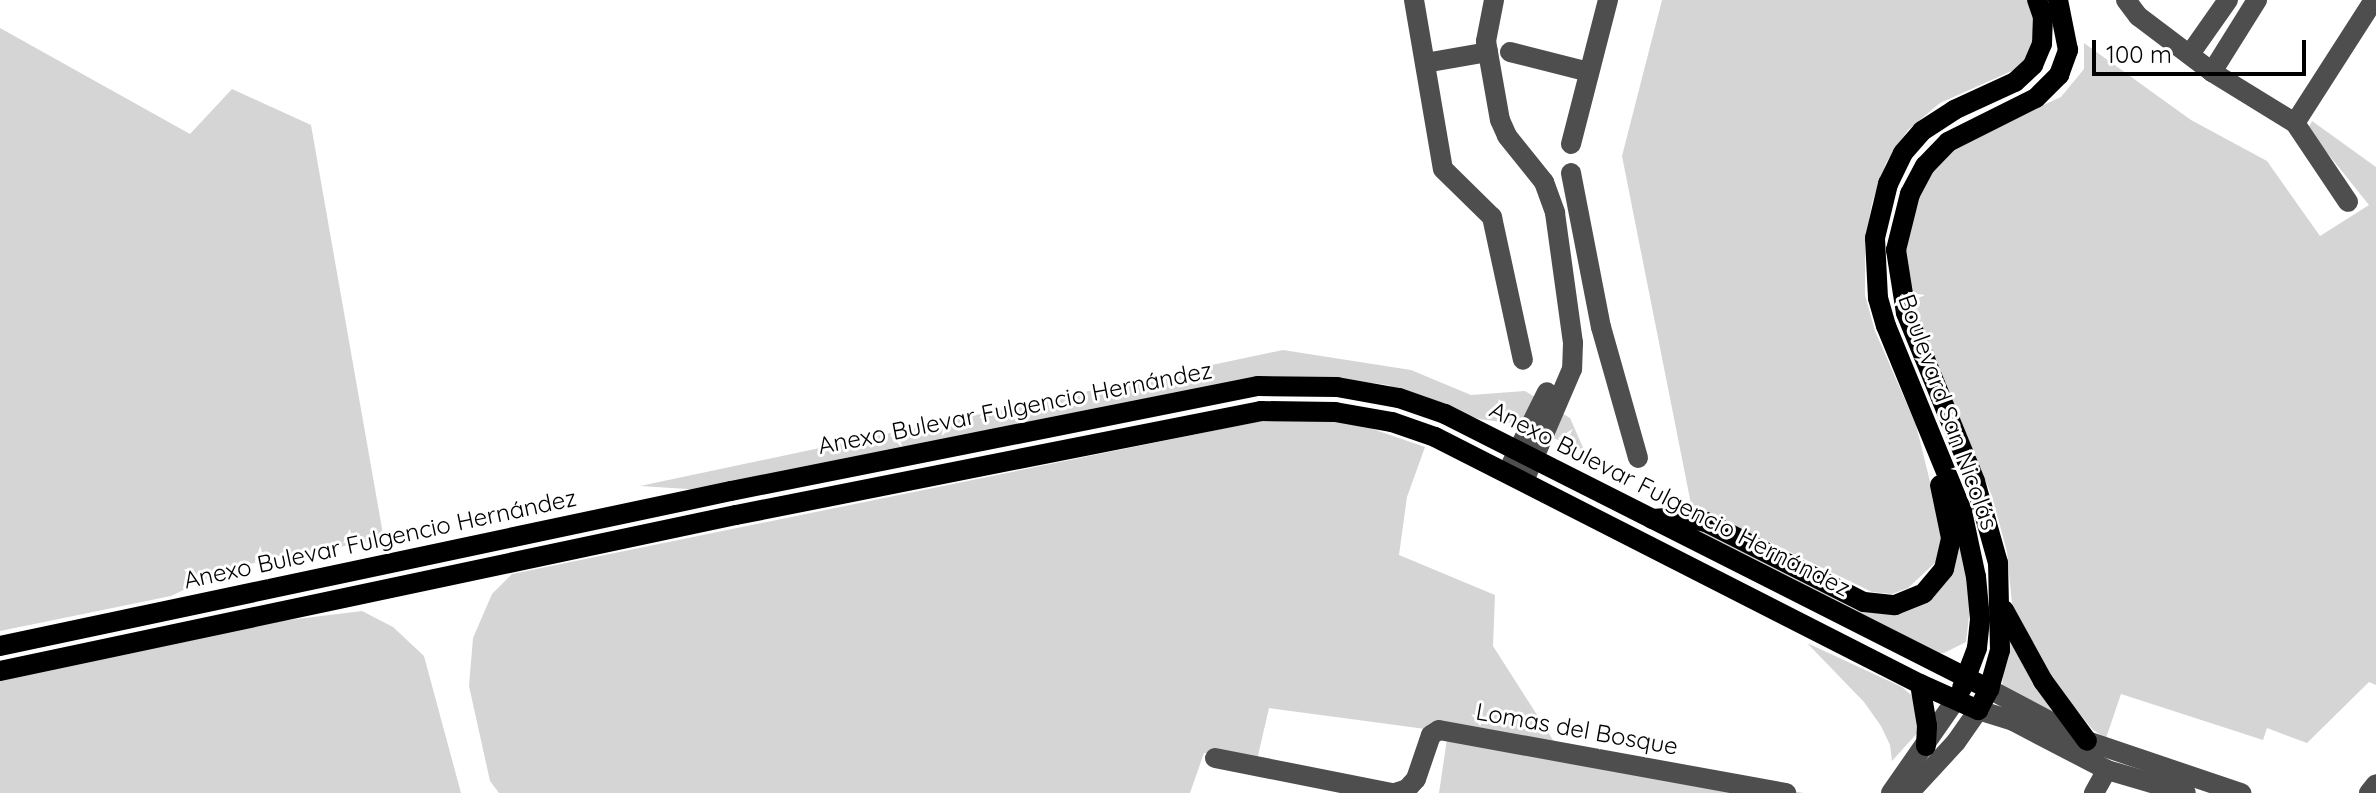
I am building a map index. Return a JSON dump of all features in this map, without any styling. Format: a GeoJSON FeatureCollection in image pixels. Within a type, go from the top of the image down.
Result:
{"type":"FeatureCollection","features":[{"type":"Feature","properties":{"kind":"main road","name":"Boulevard San Nicolás"},"geometry":{"type":"LineString","coordinates":[[1955,701],[1977,648],[1980,619],[1976,577],[1962,511],[1878,298],[1875,238],[1888,184],[1903,153],[1922,131],[1954,110],[2015,82],[2033,65],[2042,44],[2043,17],[2037,0]]}},
{"type":"Feature","properties":{"kind":"main road","name":"Boulevard San Nicolás"},"geometry":{"type":"LineString","coordinates":[[1978,710],[1989,689],[2000,650],[1998,563],[1989,520],[1906,313],[1896,250],[1905,209],[1925,166],[1948,142],[2036,98],[2059,75],[2068,50],[2058,0]]}},
{"type":"Feature","properties":{"kind":"main road","name":"Anexo Bulevar Fulgencio Hernández"},"geometry":{"type":"LineString","coordinates":[[0,646],[718,493],[1258,386],[1337,387],[1399,398],[1445,414],[1989,689]]}},
{"type":"Feature","properties":{"kind":"main road"},"geometry":{"type":"LineString","coordinates":[[1651,520],[1678,517],[1706,522],[1864,602],[1879,605],[1910,601],[1936,582],[1944,569],[1951,538],[1943,493],[1926,449],[1920,408]]}},
{"type":"Feature","properties":{"kind":"main road","name":"Anexo Bulevar Fulgencio Hernández"},"geometry":{"type":"LineString","coordinates":[[0,671],[736,515],[1261,411],[1335,412],[1392,422],[1435,437],[1920,684],[1978,710]]}},
{"type":"Feature","properties":{"kind":"main road"},"geometry":{"type":"LineString","coordinates":[[2001,603],[2043,681],[2087,741]]}},
{"type":"Feature","properties":{"kind":"main road"},"geometry":{"type":"LineString","coordinates":[[1920,684],[1926,711],[1926,746]]}},
{"type":"Feature","properties":{"kind":"street"},"geometry":{"type":"LineString","coordinates":[[1414,0],[1443,169],[1492,217],[1523,360]]}},
{"type":"Feature","properties":{"kind":"street"},"geometry":{"type":"LineString","coordinates":[[1494,0],[1487,29],[1488,52],[1502,129],[1544,182],[1557,227],[1572,351],[1572,369],[1515,477]]}},
{"type":"Feature","properties":{"kind":"street"},"geometry":{"type":"LineString","coordinates":[[1571,144],[1608,0]]}},
{"type":"Feature","properties":{"kind":"street"},"geometry":{"type":"LineString","coordinates":[[2126,0],[2138,16],[2212,72],[2295,123],[2348,202]]}},
{"type":"Feature","properties":{"kind":"street"},"geometry":{"type":"LineString","coordinates":[[2190,54],[2228,0]]}},
{"type":"Feature","properties":{"kind":"street"},"geometry":{"type":"LineString","coordinates":[[2212,72],[2257,0]]}},
{"type":"Feature","properties":{"kind":"street"},"geometry":{"type":"LineString","coordinates":[[2295,123],[2374,0]]}},
{"type":"Feature","properties":{"kind":"street"},"geometry":{"type":"LineString","coordinates":[[1425,63],[1488,52]]}},
{"type":"Feature","properties":{"kind":"street"},"geometry":{"type":"LineString","coordinates":[[1510,52],[1589,72]]}},
{"type":"Feature","properties":{"kind":"street"},"geometry":{"type":"LineString","coordinates":[[1571,173],[1601,327],[1638,458]]}},
{"type":"Feature","properties":{"kind":"street"},"geometry":{"type":"LineString","coordinates":[[1557,227],[1580,224]]}},
{"type":"Feature","properties":{"kind":"street"},"geometry":{"type":"LineString","coordinates":[[1989,689],[2087,741],[2241,793]]}},
{"type":"Feature","properties":{"kind":"street"},"geometry":{"type":"LineString","coordinates":[[1891,793],[1955,701]]}},
{"type":"Feature","properties":{"kind":"street"},"geometry":{"type":"LineString","coordinates":[[1909,793],[1946,753],[1978,710],[2013,721],[2107,770],[2186,793]]}},
{"type":"Feature","properties":{"kind":"street","name":"Lomas del Bosque"},"geometry":{"type":"LineString","coordinates":[[1215,758],[1340,788],[1393,793],[1407,789],[1416,779],[1431,735],[1439,730],[1786,793]]}},
{"type":"Feature","properties":{"kind":"street"},"geometry":{"type":"LineString","coordinates":[[2094,793],[2107,770]]}},
{"type":"Feature","properties":{"kind":"street"},"geometry":{"type":"LineString","coordinates":[[2369,793],[2376,784]]}},
{"type":"Feature","properties":{"kind":"shaded area"},"geometry":{"type":"Polygon","coordinates":[[[1662,0],[2029,0],[2034,21],[2032,43],[2025,59],[2014,70],[1940,103],[1908,130],[1886,163],[1872,203],[1865,243],[1865,295],[1875,331],[1916,425],[1943,534],[1938,560],[1908,588],[1892,594],[1872,592],[1691,504],[1622,156],[1662,0]]]}},
{"type":"Feature","properties":{"kind":"shaded area"},"geometry":{"type":"Polygon","coordinates":[[[0,28],[190,134],[232,89],[311,125],[384,540],[272,557],[208,578],[171,596],[0,631],[0,28]]]}},
{"type":"Feature","properties":{"kind":"shaded area"},"geometry":{"type":"Polygon","coordinates":[[[2084,43],[2191,120],[2267,161],[2320,236],[2369,205],[2308,129],[2312,121],[2376,167],[2376,685],[2369,682],[2307,743],[2267,728],[2263,740],[2121,694],[2106,738],[2093,730],[2056,685],[2012,604],[2007,552],[1992,496],[1919,327],[1907,280],[1903,245],[1908,218],[1937,161],[1956,145],[2061,97],[2084,69],[2084,43]]]}},
{"type":"Feature","properties":{"kind":"shaded area"},"geometry":{"type":"Polygon","coordinates":[[[1283,350],[1411,370],[1471,395],[1525,391],[1570,418],[1584,450],[1517,424],[1479,419],[1388,385],[1342,379],[703,490],[640,486],[1283,350]]]}},
{"type":"Feature","properties":{"kind":"shaded area"},"geometry":{"type":"Polygon","coordinates":[[[1286,416],[1355,423],[1425,447],[1407,497],[1399,555],[1495,595],[1493,646],[1560,751],[1804,793],[1439,793],[1448,732],[1269,708],[1257,760],[1204,753],[1190,793],[499,793],[490,781],[469,686],[473,638],[492,594],[512,574],[1286,416]]]}},
{"type":"Feature","properties":{"kind":"shaded area"},"geometry":{"type":"Polygon","coordinates":[[[1694,523],[1860,604],[1929,592],[1958,526],[1971,599],[1966,642],[1944,653],[1932,653],[1680,524],[1694,523]]]}},
{"type":"Feature","properties":{"kind":"shaded area"},"geometry":{"type":"Polygon","coordinates":[[[362,611],[393,627],[424,656],[461,793],[0,793],[0,677],[281,621],[362,611]]]}},
{"type":"Feature","properties":{"kind":"shaded area"},"geometry":{"type":"Polygon","coordinates":[[[2009,631],[2067,721],[2002,685],[2009,631]]]}},
{"type":"Feature","properties":{"kind":"shaded area"},"geometry":{"type":"Polygon","coordinates":[[[1807,643],[1902,687],[1918,701],[1920,730],[1892,761],[1890,745],[1881,726],[1864,702],[1807,643]]]}}]}
